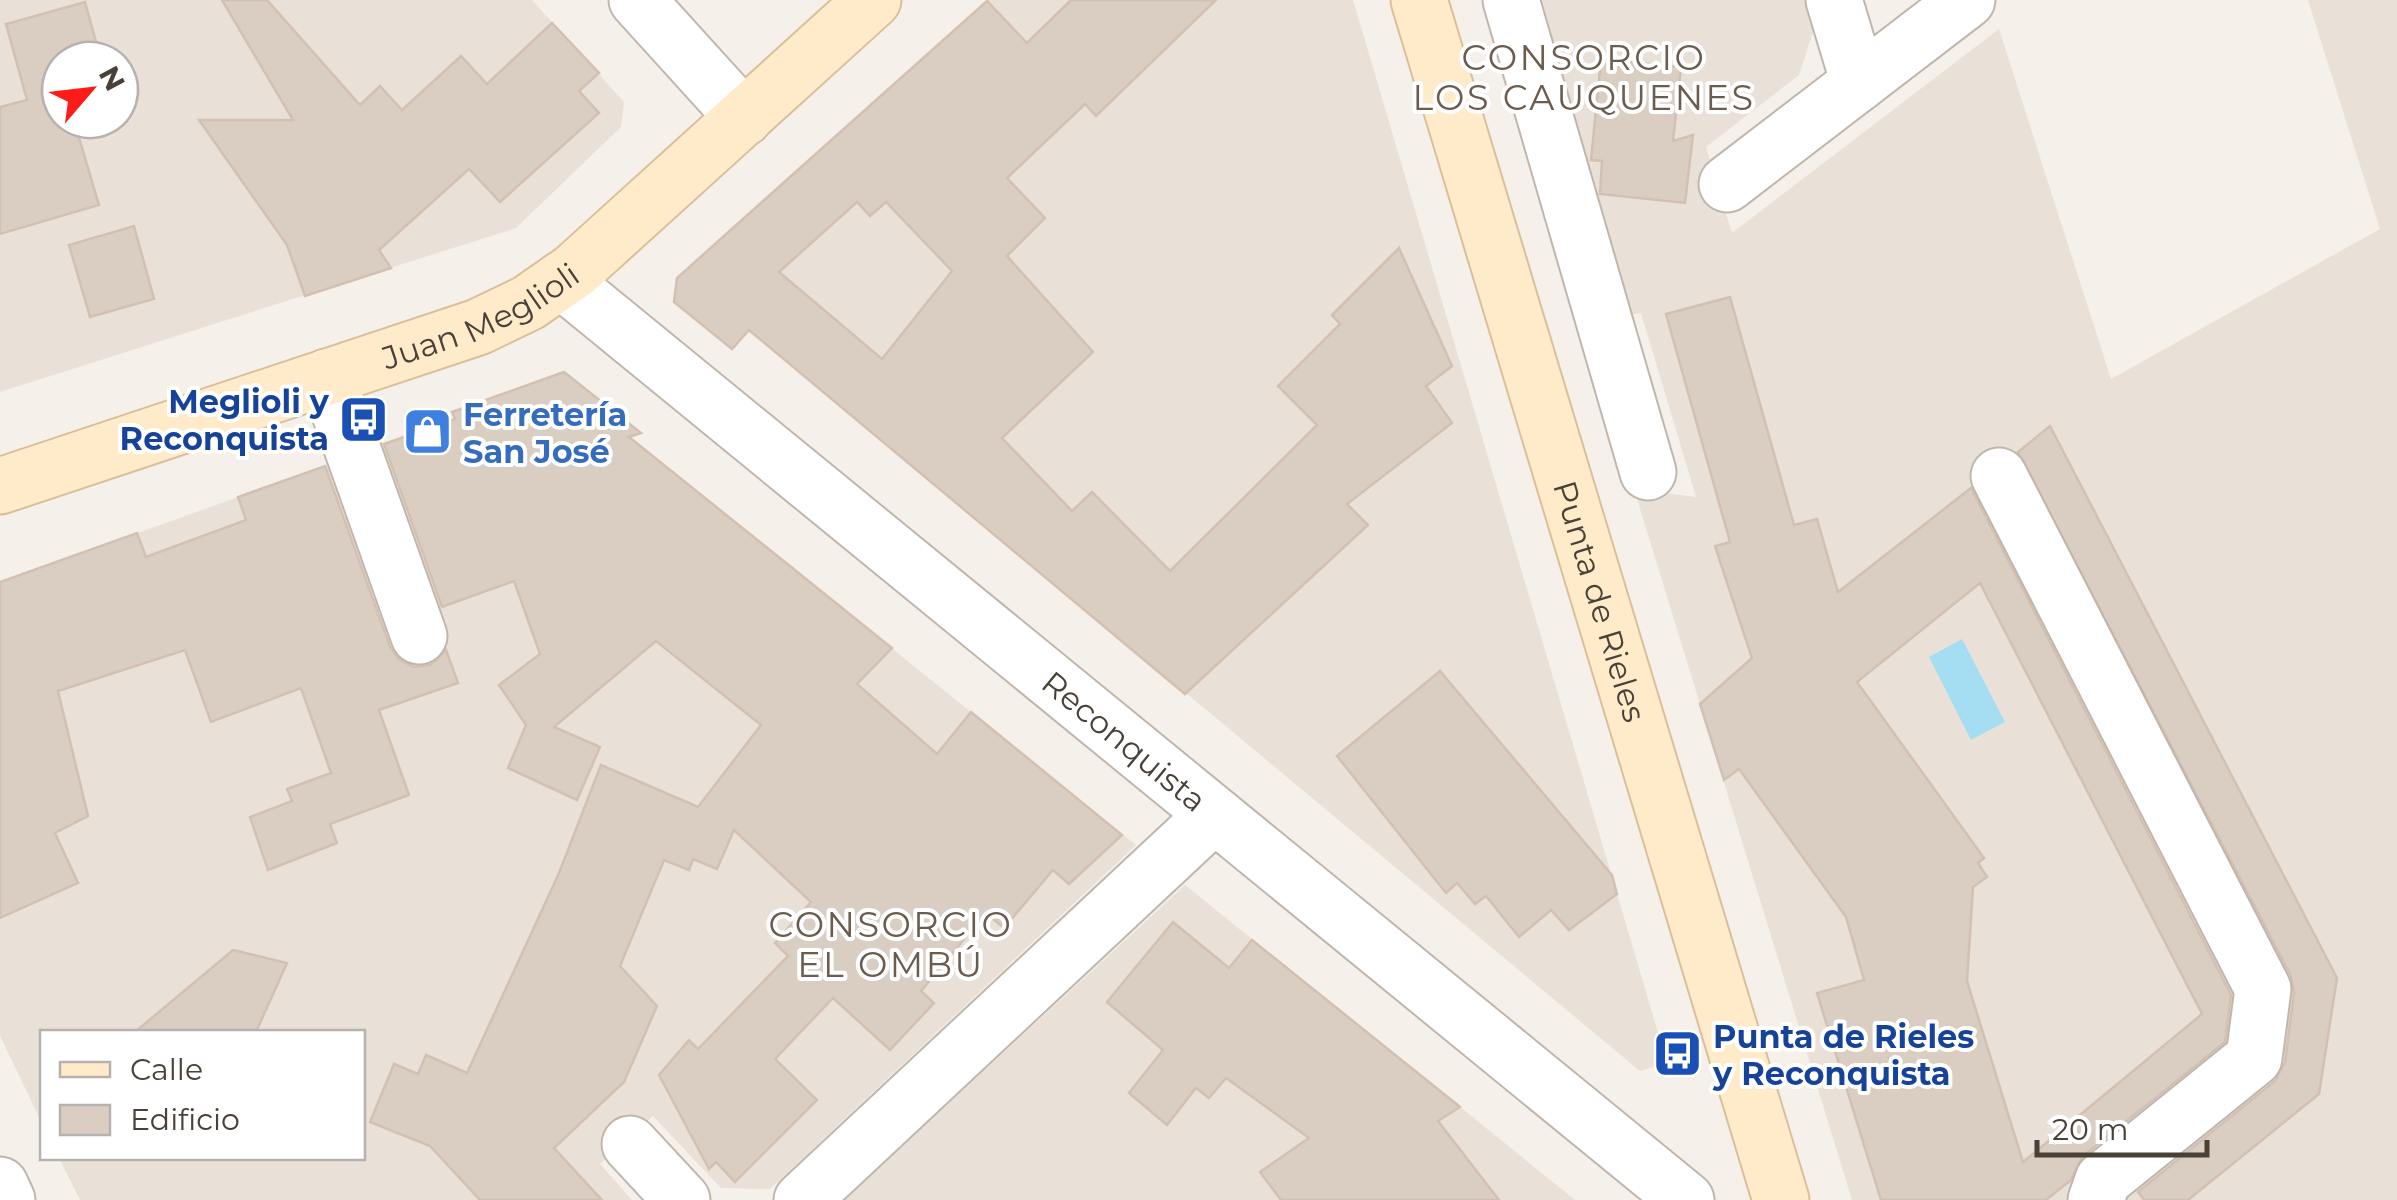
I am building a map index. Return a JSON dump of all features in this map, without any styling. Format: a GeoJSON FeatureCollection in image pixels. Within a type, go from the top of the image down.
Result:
{"type":"FeatureCollection","features":[{"type":"Feature","properties":{"kind":"street"},"geometry":{"type":"LineString","coordinates":[[637,0],[744,118]]}},
{"type":"Feature","properties":{"kind":"street","name":"Juan Meglioli"},"geometry":{"type":"LineString","coordinates":[[0,486],[478,326],[561,280],[874,0]]}},
{"type":"Feature","properties":{"kind":"street","name":"Punta de Rieles"},"geometry":{"type":"LineString","coordinates":[[1418,0],[1781,1200]]}},
{"type":"Feature","properties":{"kind":"street"},"geometry":{"type":"LineString","coordinates":[[1511,0],[1648,472]]}},
{"type":"Feature","properties":{"kind":"street"},"geometry":{"type":"LineString","coordinates":[[1834,0],[1859,82]]}},
{"type":"Feature","properties":{"kind":"street"},"geometry":{"type":"LineString","coordinates":[[1726,184],[1967,0]]}},
{"type":"Feature","properties":{"kind":"street","name":"Reconquista"},"geometry":{"type":"LineString","coordinates":[[561,280],[1686,1200]]}},
{"type":"Feature","properties":{"kind":"street"},"geometry":{"type":"LineString","coordinates":[[327,377],[418,636]]}},
{"type":"Feature","properties":{"kind":"street"},"geometry":{"type":"LineString","coordinates":[[1998,476],[2263,989],[2254,1058],[2103,1180],[2096,1200]]}},
{"type":"Feature","properties":{"kind":"street"},"geometry":{"type":"LineString","coordinates":[[802,1200],[1214,814]]}},
{"type":"Feature","properties":{"kind":"street"},"geometry":{"type":"LineString","coordinates":[[630,1144],[682,1200]]}},
{"type":"Feature","properties":{"kind":"street"},"geometry":{"type":"LineString","coordinates":[[0,1185],[8,1200]]}},
{"type":"Feature","properties":{"kind":"shaded area"},"geometry":{"type":"Polygon","coordinates":[[[0,0],[532,0],[624,102],[621,127],[516,228],[0,392],[0,0]]]}},
{"type":"Feature","properties":{"kind":"shaded area"},"geometry":{"type":"Polygon","coordinates":[[[988,0],[1353,0],[1667,1063],[1640,1071],[750,330],[732,349],[674,302],[677,278],[988,0]]]}},
{"type":"Feature","properties":{"kind":"shaded area"},"geometry":{"type":"Polygon","coordinates":[[[1542,0],[1807,0],[1815,26],[1799,75],[1706,147],[1732,233],[1999,29],[2111,379],[2380,229],[2308,0],[2397,0],[2397,1200],[1852,1200],[1634,489],[1696,497],[1641,313],[1629,315],[1542,0]]]}},
{"type":"Feature","properties":{"kind":"shaded area"},"geometry":{"type":"Polygon","coordinates":[[[561,382],[1136,845],[770,1189],[721,1188],[653,1116],[600,1164],[632,1200],[80,1200],[60,1160],[365,1160],[365,1030],[40,1030],[40,1119],[0,1036],[0,582],[561,382]]]}},
{"type":"Feature","properties":{"kind":"shaded area"},"geometry":{"type":"Polygon","coordinates":[[[1185,885],[1412,1068],[1575,1200],[844,1200],[1185,885]]]}},
{"type":"Feature","properties":{"kind":"water"},"geometry":{"type":"Polygon","coordinates":[[[1962,639],[2005,722],[1971,740],[1929,657],[1962,639]]]}},
{"type":"Feature","properties":{"kind":"building"},"geometry":{"type":"Polygon","coordinates":[[[222,0],[267,0],[360,105],[380,86],[402,110],[461,56],[487,84],[552,23],[599,73],[579,91],[599,113],[500,202],[469,169],[379,250],[391,268],[305,296],[287,245],[199,120],[293,120],[222,0]]]}},
{"type":"Feature","properties":{"kind":"building"},"geometry":{"type":"Polygon","coordinates":[[[1071,0],[1216,0],[1096,116],[1085,104],[1007,178],[1045,218],[1007,256],[1093,352],[1002,438],[1072,511],[1092,492],[1170,571],[1317,425],[1278,386],[1340,324],[1332,315],[1399,248],[1452,366],[1426,386],[1452,423],[1347,504],[1368,525],[1185,694],[749,330],[732,349],[674,302],[677,278],[987,1],[1027,43],[1071,0]],[[857,202],[779,272],[882,359],[952,271],[886,202],[870,216],[857,202]]]}},
{"type":"Feature","properties":{"kind":"building"},"geometry":{"type":"Polygon","coordinates":[[[85,2],[95,40],[40,40],[40,140],[80,140],[99,205],[0,234],[0,107],[27,100],[6,24],[85,2]]]}},
{"type":"Feature","properties":{"kind":"building"},"geometry":{"type":"Polygon","coordinates":[[[1601,59],[1681,67],[1673,141],[1693,135],[1685,203],[1600,194],[1602,161],[1591,160],[1601,59]]]}},
{"type":"Feature","properties":{"kind":"building"},"geometry":{"type":"Polygon","coordinates":[[[134,226],[154,299],[90,317],[69,245],[134,226]]]}},
{"type":"Feature","properties":{"kind":"building"},"geometry":{"type":"Polygon","coordinates":[[[1730,297],[1794,525],[1817,519],[1838,592],[1971,488],[2231,995],[2225,1042],[2083,1156],[2070,1181],[2046,1200],[1881,1200],[1817,993],[1864,980],[1846,917],[1739,769],[1724,780],[1700,704],[1752,658],[1715,546],[1730,542],[1666,314],[1730,297]],[[1980,583],[1857,682],[1984,858],[1978,863],[1987,877],[1973,887],[1967,981],[2023,1162],[2202,1014],[1980,583]]]}},
{"type":"Feature","properties":{"kind":"building"},"geometry":{"type":"Polygon","coordinates":[[[564,372],[641,433],[629,437],[892,648],[857,684],[937,754],[971,712],[1122,835],[1069,884],[1053,870],[1004,928],[986,913],[921,991],[934,1003],[890,1050],[833,998],[775,1059],[817,1100],[735,1182],[716,1162],[709,1169],[659,1075],[689,1040],[698,1049],[788,956],[775,943],[811,902],[734,830],[717,869],[693,859],[689,870],[664,860],[620,966],[657,1006],[624,1082],[554,1148],[602,1200],[480,1200],[430,1146],[370,1122],[394,1064],[418,1074],[426,1055],[467,1073],[559,873],[601,765],[698,807],[761,725],[656,641],[554,727],[600,747],[577,800],[508,768],[526,725],[499,685],[540,654],[514,581],[442,607],[384,444],[455,419],[452,412],[564,372]]]}},
{"type":"Feature","properties":{"kind":"building"},"geometry":{"type":"Polygon","coordinates":[[[2050,426],[2337,978],[2319,1094],[2188,1200],[2144,1200],[2138,1192],[2275,1081],[2285,1062],[2294,993],[2291,976],[2018,452],[2050,426]]]}},
{"type":"Feature","properties":{"kind":"building"},"geometry":{"type":"Polygon","coordinates":[[[325,466],[390,647],[400,660],[414,667],[430,665],[446,650],[458,683],[379,710],[409,795],[330,824],[337,843],[268,870],[250,817],[292,801],[287,789],[331,773],[301,688],[211,722],[185,650],[58,691],[88,816],[55,833],[78,883],[0,918],[0,582],[137,533],[146,557],[246,520],[238,497],[325,466]]]}},
{"type":"Feature","properties":{"kind":"building"},"geometry":{"type":"Polygon","coordinates":[[[1440,671],[1612,875],[1617,894],[1569,930],[1551,910],[1519,937],[1486,896],[1475,904],[1457,883],[1446,893],[1337,756],[1440,671]]]}},
{"type":"Feature","properties":{"kind":"building"},"geometry":{"type":"Polygon","coordinates":[[[1173,922],[1229,968],[1252,940],[1460,1107],[1438,1121],[1499,1200],[1281,1200],[1260,1172],[1309,1138],[1226,1078],[1209,1098],[1196,1088],[1167,1125],[1129,1093],[1163,1050],[1107,1002],[1173,922]]]}},
{"type":"Feature","properties":{"kind":"building"},"geometry":{"type":"Polygon","coordinates":[[[233,950],[287,963],[257,1030],[137,1030],[233,950]]]}},
{"type":"Feature","properties":{"kind":"place","name":"Meglioli y Reconquista"},"geometry":{"type":"Point","coordinates":[364,419]}},
{"type":"Feature","properties":{"kind":"place","name":"Ferretería San José"},"geometry":{"type":"Point","coordinates":[428,432]}},
{"type":"Feature","properties":{"kind":"place","name":"Punta de Rieles y Reconquista"},"geometry":{"type":"Point","coordinates":[1678,1054]}},
{"type":"Feature","properties":{"kind":"district","name":"CONSORCIO LOS CAUQUENES"},"geometry":{"type":"Point","coordinates":[1584,77]}},
{"type":"Feature","properties":{"kind":"district","name":"CONSORCIO EL OMBÚ"},"geometry":{"type":"Point","coordinates":[891,944]}}]}
